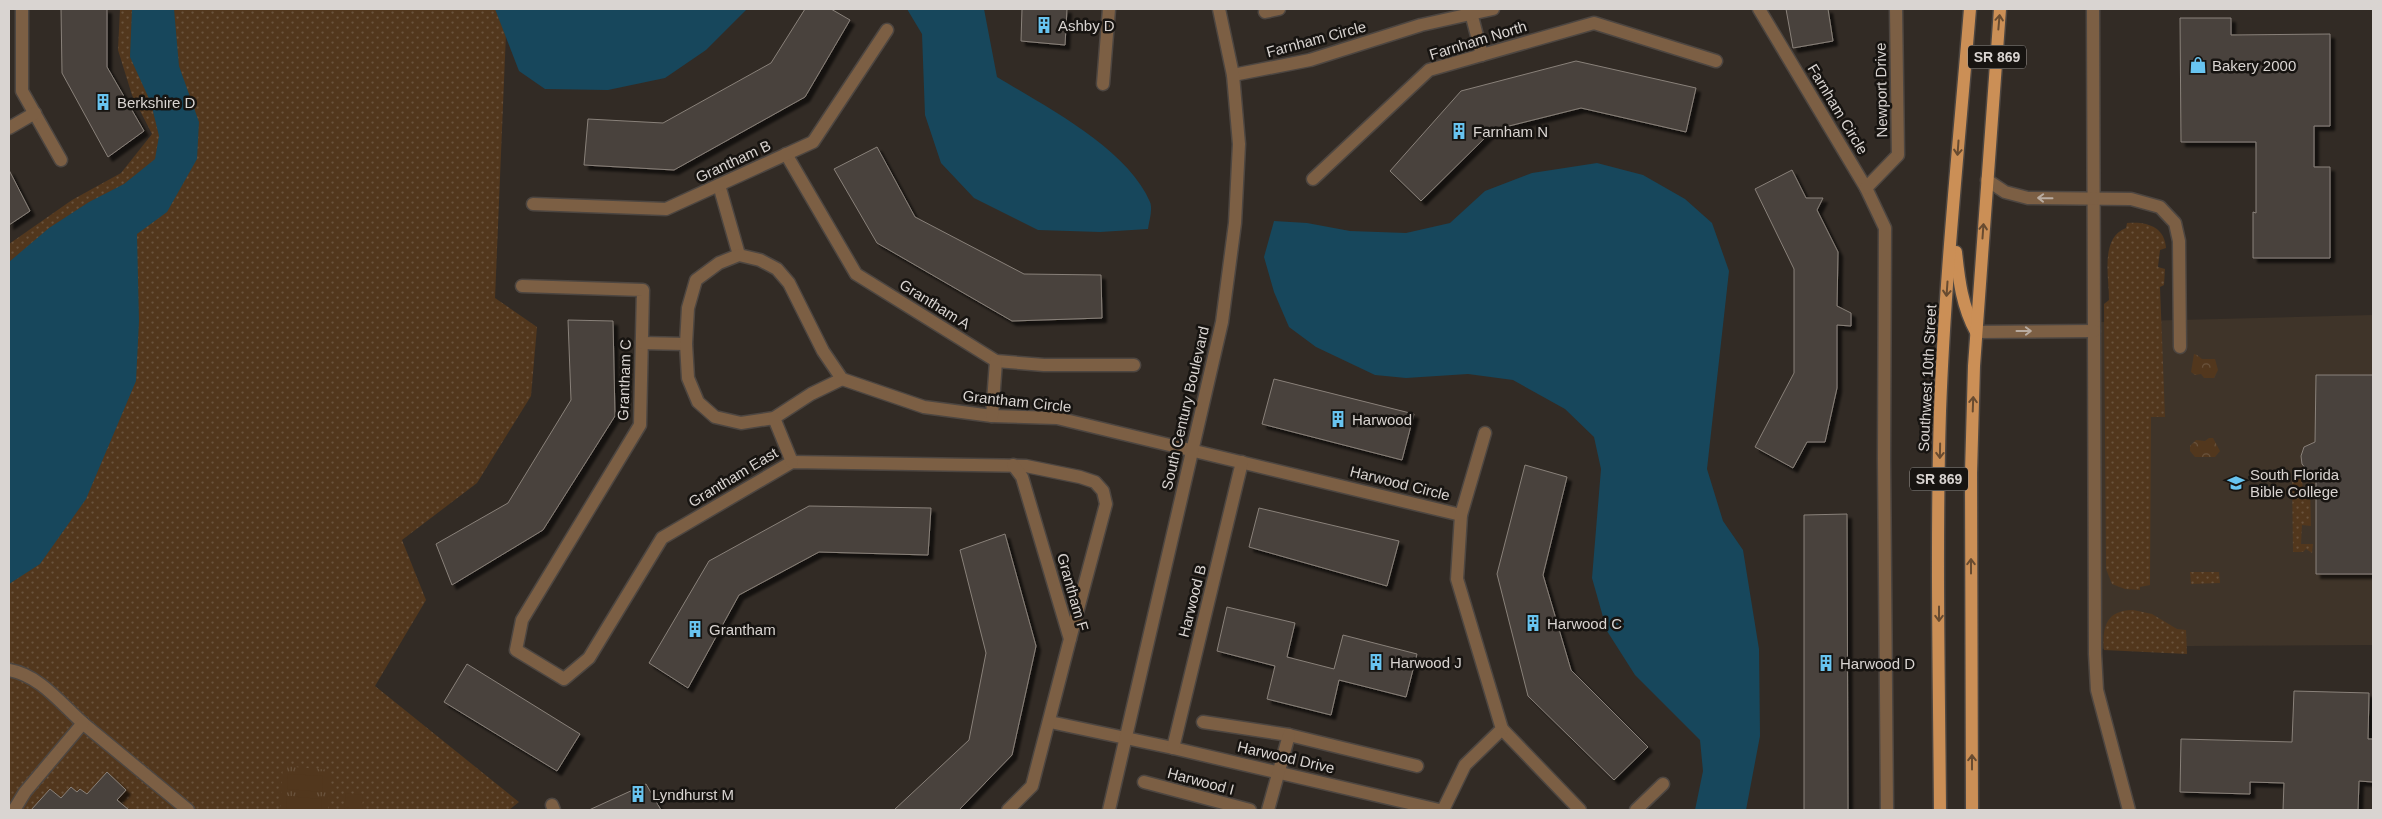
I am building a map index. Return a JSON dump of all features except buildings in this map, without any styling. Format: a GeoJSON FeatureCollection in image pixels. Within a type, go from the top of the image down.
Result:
{"type":"FeatureCollection","features":[{"type":"Feature","properties":{"kind":"main road","name":"Southwest 10th Street"},"geometry":{"type":"LineString","coordinates":[[1940,810],[1939,465],[1943,357],[1970,9]]}},
{"type":"Feature","properties":{"kind":"main road","name":"SR 869"},"geometry":{"type":"LineString","coordinates":[[1972,810],[1971,473],[1976,332],[2000,9]]}},
{"type":"Feature","properties":{"kind":"main road"},"geometry":{"type":"LineString","coordinates":[[1952,223],[1960,292],[1976,332]]}},
{"type":"Feature","properties":{"kind":"street"},"geometry":{"type":"LineString","coordinates":[[22,9],[22,91],[61,160]]}},
{"type":"Feature","properties":{"kind":"street"},"geometry":{"type":"LineString","coordinates":[[1103,84],[1109,9]]}},
{"type":"Feature","properties":{"kind":"street","name":"South Century Boulevard"},"geometry":{"type":"LineString","coordinates":[[1109,810],[1222,322],[1235,223],[1239,144],[1233,75],[1219,9]]}},
{"type":"Feature","properties":{"kind":"street"},"geometry":{"type":"LineString","coordinates":[[1265,12],[1279,9]]}},
{"type":"Feature","properties":{"kind":"street","name":"Farnham Circle"},"geometry":{"type":"LineString","coordinates":[[1233,75],[1310,60],[1420,25],[1471,11],[1493,9]]}},
{"type":"Feature","properties":{"kind":"street","name":"Farnham Circle"},"geometry":{"type":"LineString","coordinates":[[1759,9],[1866,188],[1885,228],[1884,459],[1887,810]]}},
{"type":"Feature","properties":{"kind":"street","name":"Newport Drive"},"geometry":{"type":"LineString","coordinates":[[1866,188],[1898,155],[1896,9]]}},
{"type":"Feature","properties":{"kind":"street"},"geometry":{"type":"LineString","coordinates":[[2093,9],[2095,654],[2097,690],[2129,810]]}},
{"type":"Feature","properties":{"kind":"street"},"geometry":{"type":"LineString","coordinates":[[1471,11],[1482,55]]}},
{"type":"Feature","properties":{"kind":"street","name":"Farnham North"},"geometry":{"type":"LineString","coordinates":[[1313,179],[1429,70],[1594,23],[1716,61]]}},
{"type":"Feature","properties":{"kind":"street","name":"Grantham B"},"geometry":{"type":"LineString","coordinates":[[533,204],[666,209],[813,142],[887,30]]}},
{"type":"Feature","properties":{"kind":"street"},"geometry":{"type":"LineString","coordinates":[[9,128],[35,113]]}},
{"type":"Feature","properties":{"kind":"street","name":"Grantham A"},"geometry":{"type":"LineString","coordinates":[[786,154],[856,274],[996,361],[1044,365],[1134,365]]}},
{"type":"Feature","properties":{"kind":"street"},"geometry":{"type":"LineString","coordinates":[[1987,180],[2006,192],[2018,196],[2131,199],[2160,207],[2174,223],[2179,241],[2180,348]]}},
{"type":"Feature","properties":{"kind":"street"},"geometry":{"type":"LineString","coordinates":[[719,185],[739,256]]}},
{"type":"Feature","properties":{"kind":"street"},"geometry":{"type":"LineString","coordinates":[[739,256],[760,260],[777,269],[789,283],[824,351],[842,380],[812,394],[774,418],[742,423],[715,416],[698,402],[688,378],[686,344],[688,308],[696,280],[719,263],[739,256]]}},
{"type":"Feature","properties":{"kind":"street","name":"Grantham C"},"geometry":{"type":"LineString","coordinates":[[522,286],[643,290],[640,425],[522,620],[516,650],[564,679],[589,658]]}},
{"type":"Feature","properties":{"kind":"street"},"geometry":{"type":"LineString","coordinates":[[1976,332],[2094,331]]}},
{"type":"Feature","properties":{"kind":"street"},"geometry":{"type":"LineString","coordinates":[[642,344],[686,344]]}},
{"type":"Feature","properties":{"kind":"street"},"geometry":{"type":"LineString","coordinates":[[992,416],[996,361]]}},
{"type":"Feature","properties":{"kind":"street","name":"Grantham Circle"},"geometry":{"type":"LineString","coordinates":[[842,380],[924,407],[992,416],[1057,418],[1191,450]]}},
{"type":"Feature","properties":{"kind":"street"},"geometry":{"type":"LineString","coordinates":[[774,418],[792,462]]}},
{"type":"Feature","properties":{"kind":"street"},"geometry":{"type":"LineString","coordinates":[[1461,514],[1485,433]]}},
{"type":"Feature","properties":{"kind":"street","name":"Harwood Circle"},"geometry":{"type":"LineString","coordinates":[[1191,450],[1461,514],[1457,579],[1502,729]]}},
{"type":"Feature","properties":{"kind":"street","name":"Grantham East"},"geometry":{"type":"LineString","coordinates":[[589,658],[662,538],[792,462],[1019,465]]}},
{"type":"Feature","properties":{"kind":"street","name":"Harwood B"},"geometry":{"type":"LineString","coordinates":[[1173,748],[1242,462]]}},
{"type":"Feature","properties":{"kind":"street"},"geometry":{"type":"LineString","coordinates":[[1019,465],[1080,477],[1095,482],[1103,491],[1105,497],[1106,504],[1070,639]]}},
{"type":"Feature","properties":{"kind":"street","name":"Grantham F"},"geometry":{"type":"LineString","coordinates":[[1008,810],[1032,786],[1070,639],[1019,465]]}},
{"type":"Feature","properties":{"kind":"street"},"geometry":{"type":"LineString","coordinates":[[9,670],[18,671],[48,690],[83,723],[188,810]]}},
{"type":"Feature","properties":{"kind":"street","name":"Harwood Drive"},"geometry":{"type":"LineString","coordinates":[[1050,722],[1173,748],[1439,810]]}},
{"type":"Feature","properties":{"kind":"street"},"geometry":{"type":"LineString","coordinates":[[1203,722],[1289,735],[1417,766]]}},
{"type":"Feature","properties":{"kind":"street"},"geometry":{"type":"LineString","coordinates":[[14,810],[26,792],[83,723]]}},
{"type":"Feature","properties":{"kind":"street"},"geometry":{"type":"LineString","coordinates":[[1443,810],[1465,766],[1502,729],[1580,810]]}},
{"type":"Feature","properties":{"kind":"street"},"geometry":{"type":"LineString","coordinates":[[1268,810],[1289,735]]}},
{"type":"Feature","properties":{"kind":"street","name":"Harwood I"},"geometry":{"type":"LineString","coordinates":[[1144,782],[1250,810]]}},
{"type":"Feature","properties":{"kind":"street"},"geometry":{"type":"LineString","coordinates":[[1636,810],[1663,784]]}},
{"type":"Feature","properties":{"kind":"shaded area","name":"South Florida Bible College"},"geometry":{"type":"Polygon","coordinates":[[[2373,315],[2373,645],[2187,646],[2098,649],[2098,322],[2373,315]]]}},
{"type":"Feature","properties":{"kind":"green space"},"geometry":{"type":"Polygon","coordinates":[[[120,9],[507,9],[495,298],[537,327],[531,396],[477,483],[402,540],[426,600],[375,686],[519,802],[509,810],[9,810],[9,244],[72,200],[121,173],[152,134],[132,95],[118,50],[120,9]]]}},
{"type":"Feature","properties":{"kind":"green space"},"geometry":{"type":"Polygon","coordinates":[[[2127,223],[2148,224],[2154,227],[2162,235],[2166,248],[2160,250],[2158,267],[2165,269],[2164,285],[2160,287],[2165,417],[2151,417],[2150,585],[2140,587],[2140,590],[2125,589],[2112,584],[2106,569],[2104,304],[2109,300],[2109,249],[2112,240],[2126,228],[2127,223]]]}},
{"type":"Feature","properties":{"kind":"green space"},"geometry":{"type":"Polygon","coordinates":[[[2194,354],[2202,359],[2215,359],[2218,370],[2214,378],[2204,378],[2201,374],[2195,375],[2191,372],[2194,354]]]}},
{"type":"Feature","properties":{"kind":"green space"},"geometry":{"type":"Polygon","coordinates":[[[2213,438],[2220,451],[2215,457],[2195,457],[2190,451],[2190,446],[2196,440],[2205,441],[2213,438]]]}},
{"type":"Feature","properties":{"kind":"green space"},"geometry":{"type":"Polygon","coordinates":[[[2292,468],[2301,468],[2305,478],[2302,482],[2303,489],[2310,488],[2311,526],[2302,525],[2301,544],[2313,544],[2312,553],[2306,549],[2303,552],[2293,552],[2292,468]]]}},
{"type":"Feature","properties":{"kind":"green space"},"geometry":{"type":"Polygon","coordinates":[[[2190,572],[2219,572],[2220,583],[2191,584],[2190,572]]]}},
{"type":"Feature","properties":{"kind":"green space"},"geometry":{"type":"Polygon","coordinates":[[[2133,610],[2152,614],[2177,629],[2186,630],[2187,654],[2104,650],[2104,634],[2108,621],[2117,613],[2133,610]]]}},
{"type":"Feature","properties":{"kind":"green space"},"geometry":{"type":"Polygon","coordinates":[[[283,766],[331,770],[328,810],[280,810],[283,766]]]}},
{"type":"Feature","properties":{"kind":"green space"},"geometry":{"type":"Polygon","coordinates":[[[288,774],[323,776],[322,792],[287,789],[288,774]]]}},
{"type":"Feature","properties":{"kind":"green space"},"geometry":{"type":"Polygon","coordinates":[[[346,793],[363,795],[362,810],[344,810],[346,793]]]}},
{"type":"Feature","properties":{"kind":"green space"},"geometry":{"type":"Polygon","coordinates":[[[287,796],[322,799],[321,810],[286,810],[287,796]]]}},
{"type":"Feature","properties":{"kind":"water"},"geometry":{"type":"Polygon","coordinates":[[[132,9],[174,9],[179,66],[199,122],[197,159],[167,212],[137,234],[139,321],[136,381],[86,499],[40,564],[9,584],[9,262],[49,228],[89,202],[124,184],[155,159],[159,136],[151,103],[130,57],[132,9]]]}},
{"type":"Feature","properties":{"kind":"water"},"geometry":{"type":"Polygon","coordinates":[[[495,9],[747,9],[706,50],[665,78],[608,90],[545,89],[519,71],[495,9]]]}},
{"type":"Feature","properties":{"kind":"water"},"geometry":{"type":"Polygon","coordinates":[[[907,9],[984,9],[997,77],[1083,130],[1124,164],[1139,183],[1150,202],[1151,212],[1148,229],[1100,232],[1038,230],[974,198],[941,163],[925,115],[922,34],[907,9]]]}},
{"type":"Feature","properties":{"kind":"water"},"geometry":{"type":"Polygon","coordinates":[[[1597,163],[1643,175],[1685,199],[1712,223],[1729,271],[1707,469],[1723,521],[1743,550],[1759,649],[1760,736],[1746,810],[1695,810],[1703,771],[1700,740],[1635,675],[1607,631],[1592,578],[1601,469],[1594,437],[1565,409],[1513,380],[1468,374],[1406,378],[1375,375],[1316,347],[1289,327],[1274,292],[1264,257],[1274,221],[1307,223],[1350,231],[1406,233],[1450,223],[1485,191],[1532,173],[1597,163]]]}},
{"type":"Feature","properties":{"kind":"place","name":"Ashby D"},"geometry":{"type":"Point","coordinates":[1044,25]}},
{"type":"Feature","properties":{"kind":"place","name":"Bakery 2000"},"geometry":{"type":"Point","coordinates":[2198,65]}},
{"type":"Feature","properties":{"kind":"place","name":"Berkshire D"},"geometry":{"type":"Point","coordinates":[103,102]}},
{"type":"Feature","properties":{"kind":"place","name":"Farnham N"},"geometry":{"type":"Point","coordinates":[1459,131]}},
{"type":"Feature","properties":{"kind":"place","name":"Harwood"},"geometry":{"type":"Point","coordinates":[1338,419]}},
{"type":"Feature","properties":{"kind":"place","name":"South Florida Bible College"},"geometry":{"type":"Point","coordinates":[2236,483]}},
{"type":"Feature","properties":{"kind":"place","name":"Harwood C"},"geometry":{"type":"Point","coordinates":[1533,623]}},
{"type":"Feature","properties":{"kind":"place","name":"Grantham"},"geometry":{"type":"Point","coordinates":[695,629]}},
{"type":"Feature","properties":{"kind":"place","name":"Harwood J"},"geometry":{"type":"Point","coordinates":[1376,662]}},
{"type":"Feature","properties":{"kind":"place","name":"Harwood D"},"geometry":{"type":"Point","coordinates":[1826,663]}},
{"type":"Feature","properties":{"kind":"place","name":"Lyndhurst M"},"geometry":{"type":"Point","coordinates":[638,794]}}]}
